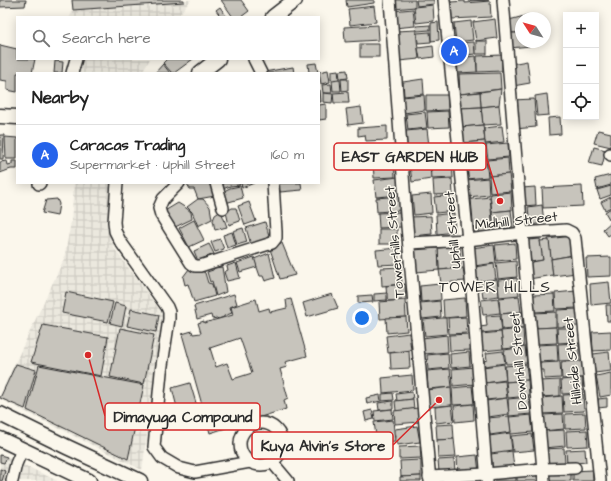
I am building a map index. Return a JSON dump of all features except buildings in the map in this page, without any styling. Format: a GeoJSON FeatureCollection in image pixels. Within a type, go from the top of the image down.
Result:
{"type":"FeatureCollection","features":[{"type":"Feature","properties":{"kind":"main road"},"geometry":{"type":"LineString","coordinates":[[274,16],[296,0]]}},
{"type":"Feature","properties":{"kind":"main road"},"geometry":{"type":"LineString","coordinates":[[201,72],[217,60]]}},
{"type":"Feature","properties":{"kind":"main road"},"geometry":{"type":"LineString","coordinates":[[0,116],[16,117]]}},
{"type":"Feature","properties":{"kind":"main road"},"geometry":{"type":"LineString","coordinates":[[0,414],[140,481]]}},
{"type":"Feature","properties":{"kind":"main road"},"geometry":{"type":"LineString","coordinates":[[22,450],[32,429]]}},
{"type":"Feature","properties":{"kind":"main road"},"geometry":{"type":"LineString","coordinates":[[0,439],[89,481]]}},
{"type":"Feature","properties":{"kind":"street","name":"Towerhills Street"},"geometry":{"type":"LineString","coordinates":[[390,0],[406,215],[430,479]]}},
{"type":"Feature","properties":{"kind":"street","name":"Uphill Street"},"geometry":{"type":"LineString","coordinates":[[444,0],[468,240],[487,478]]}},
{"type":"Feature","properties":{"kind":"street","name":"Downhill Street"},"geometry":{"type":"LineString","coordinates":[[502,0],[544,481]]}},
{"type":"Feature","properties":{"kind":"street"},"geometry":{"type":"LineString","coordinates":[[72,72],[76,60]]}},
{"type":"Feature","properties":{"kind":"street"},"geometry":{"type":"LineString","coordinates":[[254,60],[260,72]]}},
{"type":"Feature","properties":{"kind":"street"},"geometry":{"type":"LineString","coordinates":[[117,184],[114,222],[115,231],[169,312],[161,372],[154,447],[162,458],[179,468],[195,472],[250,462]]}},
{"type":"Feature","properties":{"kind":"street"},"geometry":{"type":"LineString","coordinates":[[178,184],[163,199],[159,208],[161,215],[191,262],[195,266],[200,266],[272,243],[276,238],[273,184]]}},
{"type":"Feature","properties":{"kind":"street"},"geometry":{"type":"LineString","coordinates":[[216,184],[224,208]]}},
{"type":"Feature","properties":{"kind":"street","name":"Midhill Street"},"geometry":{"type":"LineString","coordinates":[[409,243],[468,240],[522,233],[566,230],[572,233],[575,238]]}},
{"type":"Feature","properties":{"kind":"street","name":"Hillside Street"},"geometry":{"type":"LineString","coordinates":[[575,238],[600,481]]}},
{"type":"Feature","properties":{"kind":"street"},"geometry":{"type":"LineString","coordinates":[[254,424],[268,424],[274,427],[281,438],[281,452],[272,462],[267,465],[255,465],[245,458],[241,452],[240,445],[244,432],[254,424]]}},
{"type":"Feature","properties":{"kind":"street"},"geometry":{"type":"LineString","coordinates":[[12,481],[16,464],[22,450]]}},
{"type":"Feature","properties":{"kind":"street"},"geometry":{"type":"LineString","coordinates":[[272,462],[288,481]]}},
{"type":"Feature","properties":{"kind":"street"},"geometry":{"type":"LineString","coordinates":[[430,479],[487,478],[543,469],[575,468]]}},
{"type":"Feature","properties":{"kind":"shaded area"},"geometry":{"type":"Polygon","coordinates":[[[71,0],[191,0],[178,16],[70,16],[73,10],[71,0]]]}},
{"type":"Feature","properties":{"kind":"shaded area"},"geometry":{"type":"Polygon","coordinates":[[[69,60],[149,60],[142,72],[67,72],[69,60]]]}},
{"type":"Feature","properties":{"kind":"shaded area"},"geometry":{"type":"Polygon","coordinates":[[[74,184],[111,184],[107,228],[114,248],[164,316],[142,470],[0,399],[0,395],[64,259],[71,222],[74,184]]]}},
{"type":"Feature","properties":{"kind":"shaded area"},"geometry":{"type":"Polygon","coordinates":[[[0,454],[58,481],[0,481],[0,454]]]}},
{"type":"Feature","properties":{"kind":"place","name":"Caracas Trading"},"geometry":{"type":"Point","coordinates":[454,51]}},
{"type":"Feature","properties":{"kind":"place","name":"EAST GARDEN HUB"},"geometry":{"type":"Point","coordinates":[500,201]}},
{"type":"Feature","properties":{"kind":"place","name":"Dimayuga Compound"},"geometry":{"type":"Point","coordinates":[88,355]}},
{"type":"Feature","properties":{"kind":"place","name":"Kuya Alvin’s Store"},"geometry":{"type":"Point","coordinates":[439,400]}},
{"type":"Feature","properties":{"kind":"district","name":"TOWER HILLS"},"geometry":{"type":"Point","coordinates":[495,287]}}]}
